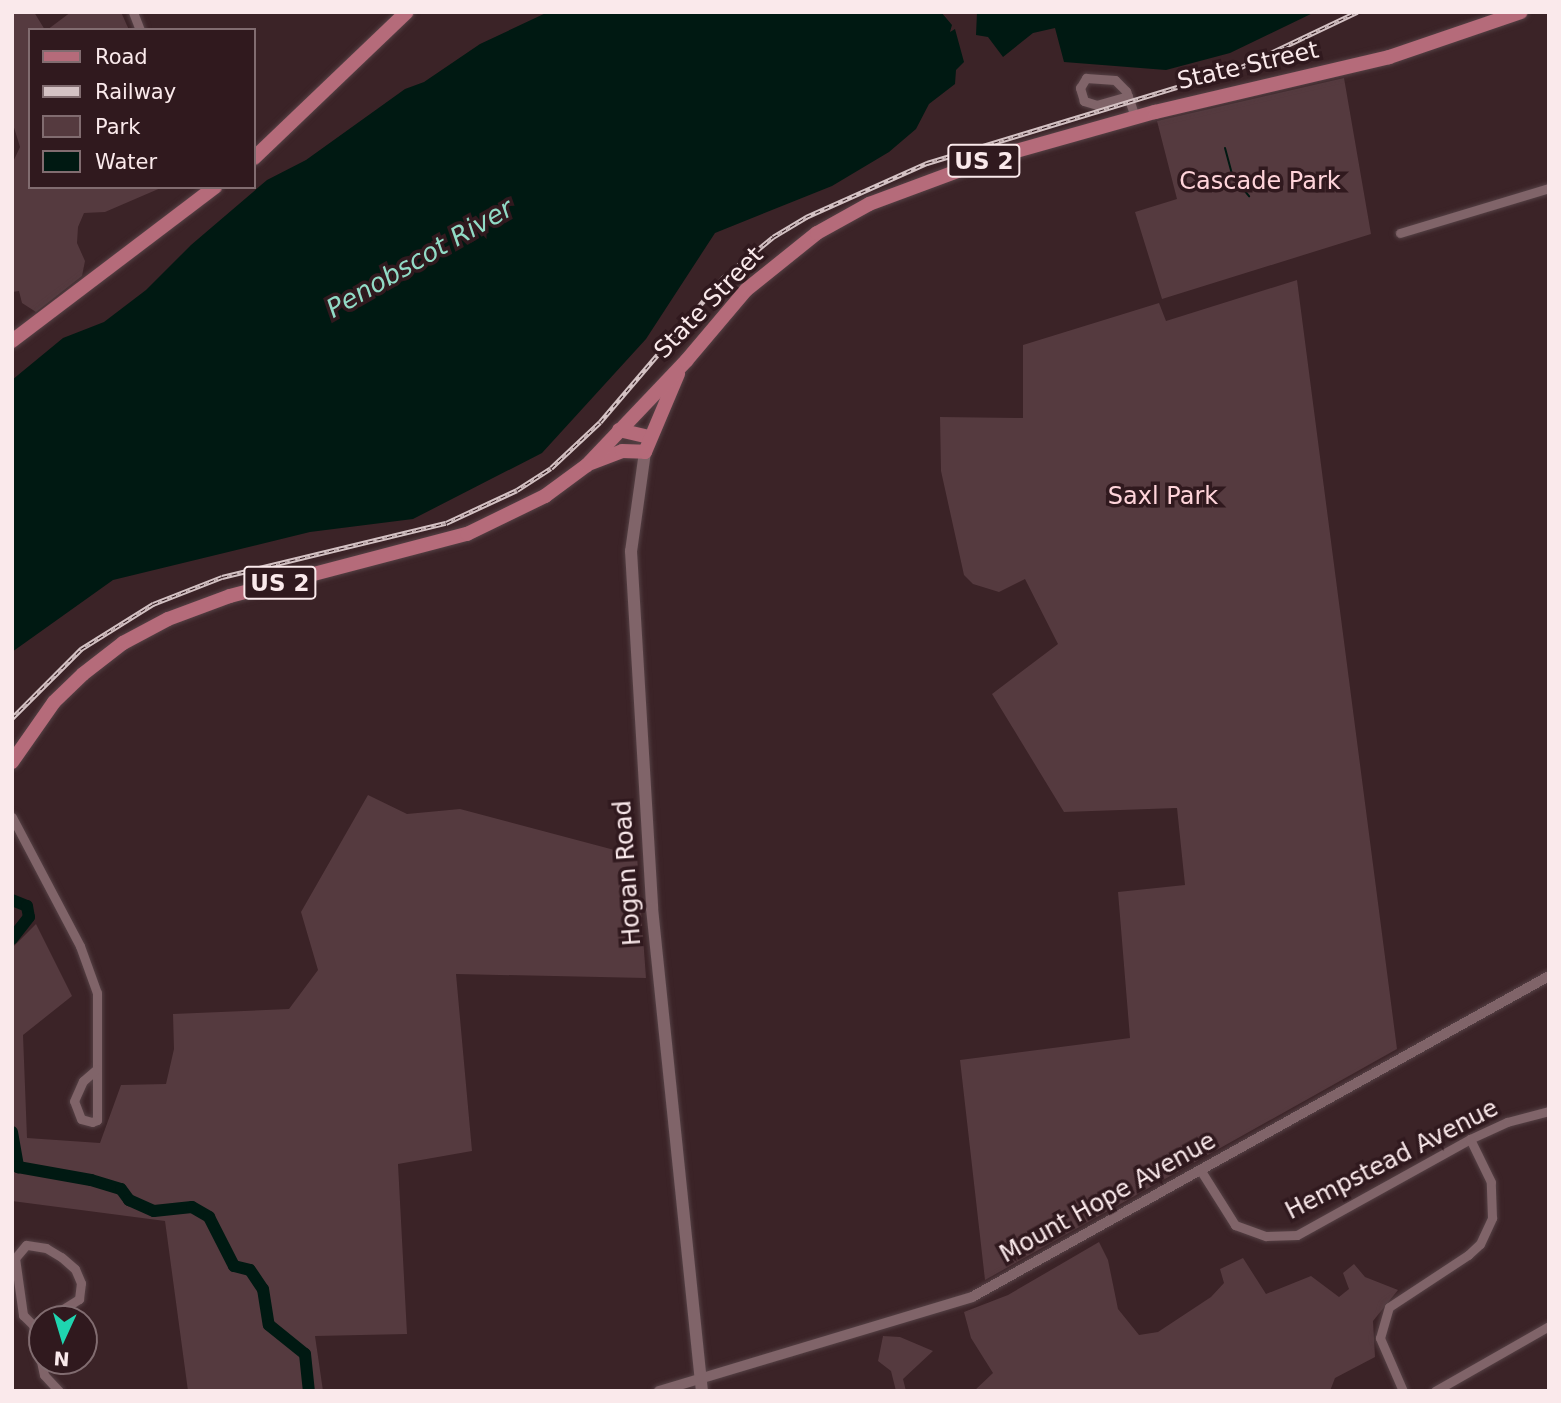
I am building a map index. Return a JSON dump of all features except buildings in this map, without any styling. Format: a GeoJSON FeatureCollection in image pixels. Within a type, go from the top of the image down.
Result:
{"type":"FeatureCollection","features":[{"type":"Feature","properties":{"kind":"main road"},"geometry":{"type":"LineString","coordinates":[[256,155],[407,12]]}},
{"type":"Feature","properties":{"kind":"main road","name":"State Street"},"geometry":{"type":"LineString","coordinates":[[12,762],[66,690],[101,659],[151,627],[230,596],[467,534],[545,496],[587,465],[686,361],[746,290],[840,218],[964,167],[1135,117],[1389,57],[1521,12]]}},
{"type":"Feature","properties":{"kind":"main road"},"geometry":{"type":"LineString","coordinates":[[12,341],[212,189]]}},
{"type":"Feature","properties":{"kind":"main road","name":"Hogan Road"},"geometry":{"type":"LineString","coordinates":[[686,361],[648,444],[631,551],[652,908],[702,1385]]}},
{"type":"Feature","properties":{"kind":"main road"},"geometry":{"type":"LineString","coordinates":[[619,430],[648,444]]}},
{"type":"Feature","properties":{"kind":"main road"},"geometry":{"type":"LineString","coordinates":[[587,465],[648,444]]}},
{"type":"Feature","properties":{"kind":"street"},"geometry":{"type":"LineString","coordinates":[[1128,96],[1097,105],[1084,101],[1080,88],[1086,79],[1102,77],[1115,80],[1128,96],[1135,117]]}},
{"type":"Feature","properties":{"kind":"street"},"geometry":{"type":"LineString","coordinates":[[1401,233],[1549,188]]}},
{"type":"Feature","properties":{"kind":"street"},"geometry":{"type":"LineString","coordinates":[[12,817],[80,946],[97,993],[97,1069],[97,1120],[92,1122],[81,1119],[74,1101],[83,1081],[97,1069]]}},
{"type":"Feature","properties":{"kind":"street","name":"Mount Hope Avenue"},"geometry":{"type":"LineString","coordinates":[[659,1391],[702,1385],[972,1297],[1549,976]]}},
{"type":"Feature","properties":{"kind":"street","name":"Hempstead Avenue"},"geometry":{"type":"LineString","coordinates":[[1200,1171],[1235,1225],[1266,1236],[1297,1235],[1470,1139],[1517,1118],[1549,1111]]}},
{"type":"Feature","properties":{"kind":"street"},"geometry":{"type":"LineString","coordinates":[[1403,1391],[1380,1338],[1389,1307],[1468,1255],[1480,1244],[1492,1218],[1491,1182],[1470,1139]]}},
{"type":"Feature","properties":{"kind":"street"},"geometry":{"type":"LineString","coordinates":[[26,1245],[47,1248],[75,1269],[81,1283],[79,1299],[41,1322],[23,1315],[15,1258],[26,1245]]}},
{"type":"Feature","properties":{"kind":"street"},"geometry":{"type":"LineString","coordinates":[[1435,1391],[1549,1326]]}},
{"type":"Feature","properties":{"kind":"street"},"geometry":{"type":"LineString","coordinates":[[44,1375],[59,1391]]}},
{"type":"Feature","properties":{"kind":"green space"},"geometry":{"type":"Polygon","coordinates":[[[12,12],[34,12],[44,28],[28,28],[28,189],[158,189],[105,212],[84,213],[78,227],[77,243],[85,261],[82,276],[36,312],[22,303],[19,291],[12,292],[12,164],[20,147],[12,121],[12,12]]]}},
{"type":"Feature","properties":{"kind":"green space"},"geometry":{"type":"Polygon","coordinates":[[[71,12],[121,12],[128,28],[50,28],[71,12]]]}},
{"type":"Feature","properties":{"kind":"green space","name":"Cascade Park"},"geometry":{"type":"Polygon","coordinates":[[[1344,78],[1371,234],[1162,299],[1135,212],[1177,199],[1157,121],[1344,78]]]}},
{"type":"Feature","properties":{"kind":"green space","name":"Saxl Park"},"geometry":{"type":"Polygon","coordinates":[[[1297,280],[1397,1049],[985,1280],[960,1060],[1130,1038],[1118,892],[1185,885],[1177,808],[1064,812],[992,694],[1058,644],[1025,579],[999,592],[973,584],[964,575],[941,471],[940,417],[1023,418],[1023,345],[1159,303],[1166,321],[1297,280]]]}},
{"type":"Feature","properties":{"kind":"green space"},"geometry":{"type":"Polygon","coordinates":[[[368,795],[407,814],[460,809],[637,856],[646,978],[456,974],[472,1151],[398,1164],[407,1334],[315,1336],[323,1391],[188,1391],[165,1221],[12,1201],[12,948],[36,924],[72,996],[23,1035],[27,1138],[100,1143],[121,1085],[166,1084],[174,1049],[173,1014],[289,1009],[318,970],[301,912],[368,795]]]}},
{"type":"Feature","properties":{"kind":"green space"},"geometry":{"type":"Polygon","coordinates":[[[1099,1242],[1108,1260],[1118,1309],[1139,1335],[1158,1332],[1211,1297],[1224,1283],[1220,1269],[1243,1258],[1266,1294],[1311,1276],[1339,1297],[1349,1289],[1343,1273],[1354,1264],[1365,1277],[1398,1290],[1373,1321],[1375,1357],[1335,1378],[1330,1391],[974,1391],[993,1373],[971,1338],[964,1312],[1008,1295],[1099,1242]]]}},
{"type":"Feature","properties":{"kind":"green space"},"geometry":{"type":"Polygon","coordinates":[[[883,1336],[900,1337],[933,1351],[903,1379],[906,1391],[896,1391],[891,1371],[878,1361],[883,1336]]]}},
{"type":"Feature","properties":{"kind":"water","name":"Penobscot River"},"geometry":{"type":"Polygon","coordinates":[[[548,12],[941,12],[952,25],[950,32],[955,29],[964,62],[956,70],[955,84],[929,104],[916,129],[889,152],[832,186],[715,233],[646,339],[542,453],[413,519],[310,532],[113,580],[12,652],[12,380],[63,338],[104,322],[146,290],[191,245],[267,180],[306,160],[405,89],[424,82],[480,44],[548,12]]]}},
{"type":"Feature","properties":{"kind":"water"},"geometry":{"type":"Polygon","coordinates":[[[977,12],[1315,12],[1230,53],[1166,70],[1064,62],[1055,28],[1033,33],[1003,57],[988,37],[976,35],[977,12]]]}},
{"type":"Feature","properties":{"kind":"waterway"},"geometry":{"type":"LineString","coordinates":[[1225,148],[1232,174]]}},
{"type":"Feature","properties":{"kind":"waterway"},"geometry":{"type":"LineString","coordinates":[[1236,180],[1249,196]]}},
{"type":"Feature","properties":{"kind":"waterway"},"geometry":{"type":"LineString","coordinates":[[12,900],[27,906],[29,917],[12,939]]}},
{"type":"Feature","properties":{"kind":"waterway"},"geometry":{"type":"LineString","coordinates":[[12,1132],[18,1167],[91,1180],[121,1189],[129,1200],[154,1211],[192,1207],[209,1217],[234,1266],[250,1270],[263,1289],[269,1325],[305,1354],[309,1391]]}},
{"type":"Feature","properties":{"kind":"railway"},"geometry":{"type":"LineString","coordinates":[[12,718],[81,649],[153,604],[222,577],[446,523],[517,490],[551,468],[600,422],[724,277],[773,237],[806,217],[927,163],[1239,68],[1357,12]]}}]}
